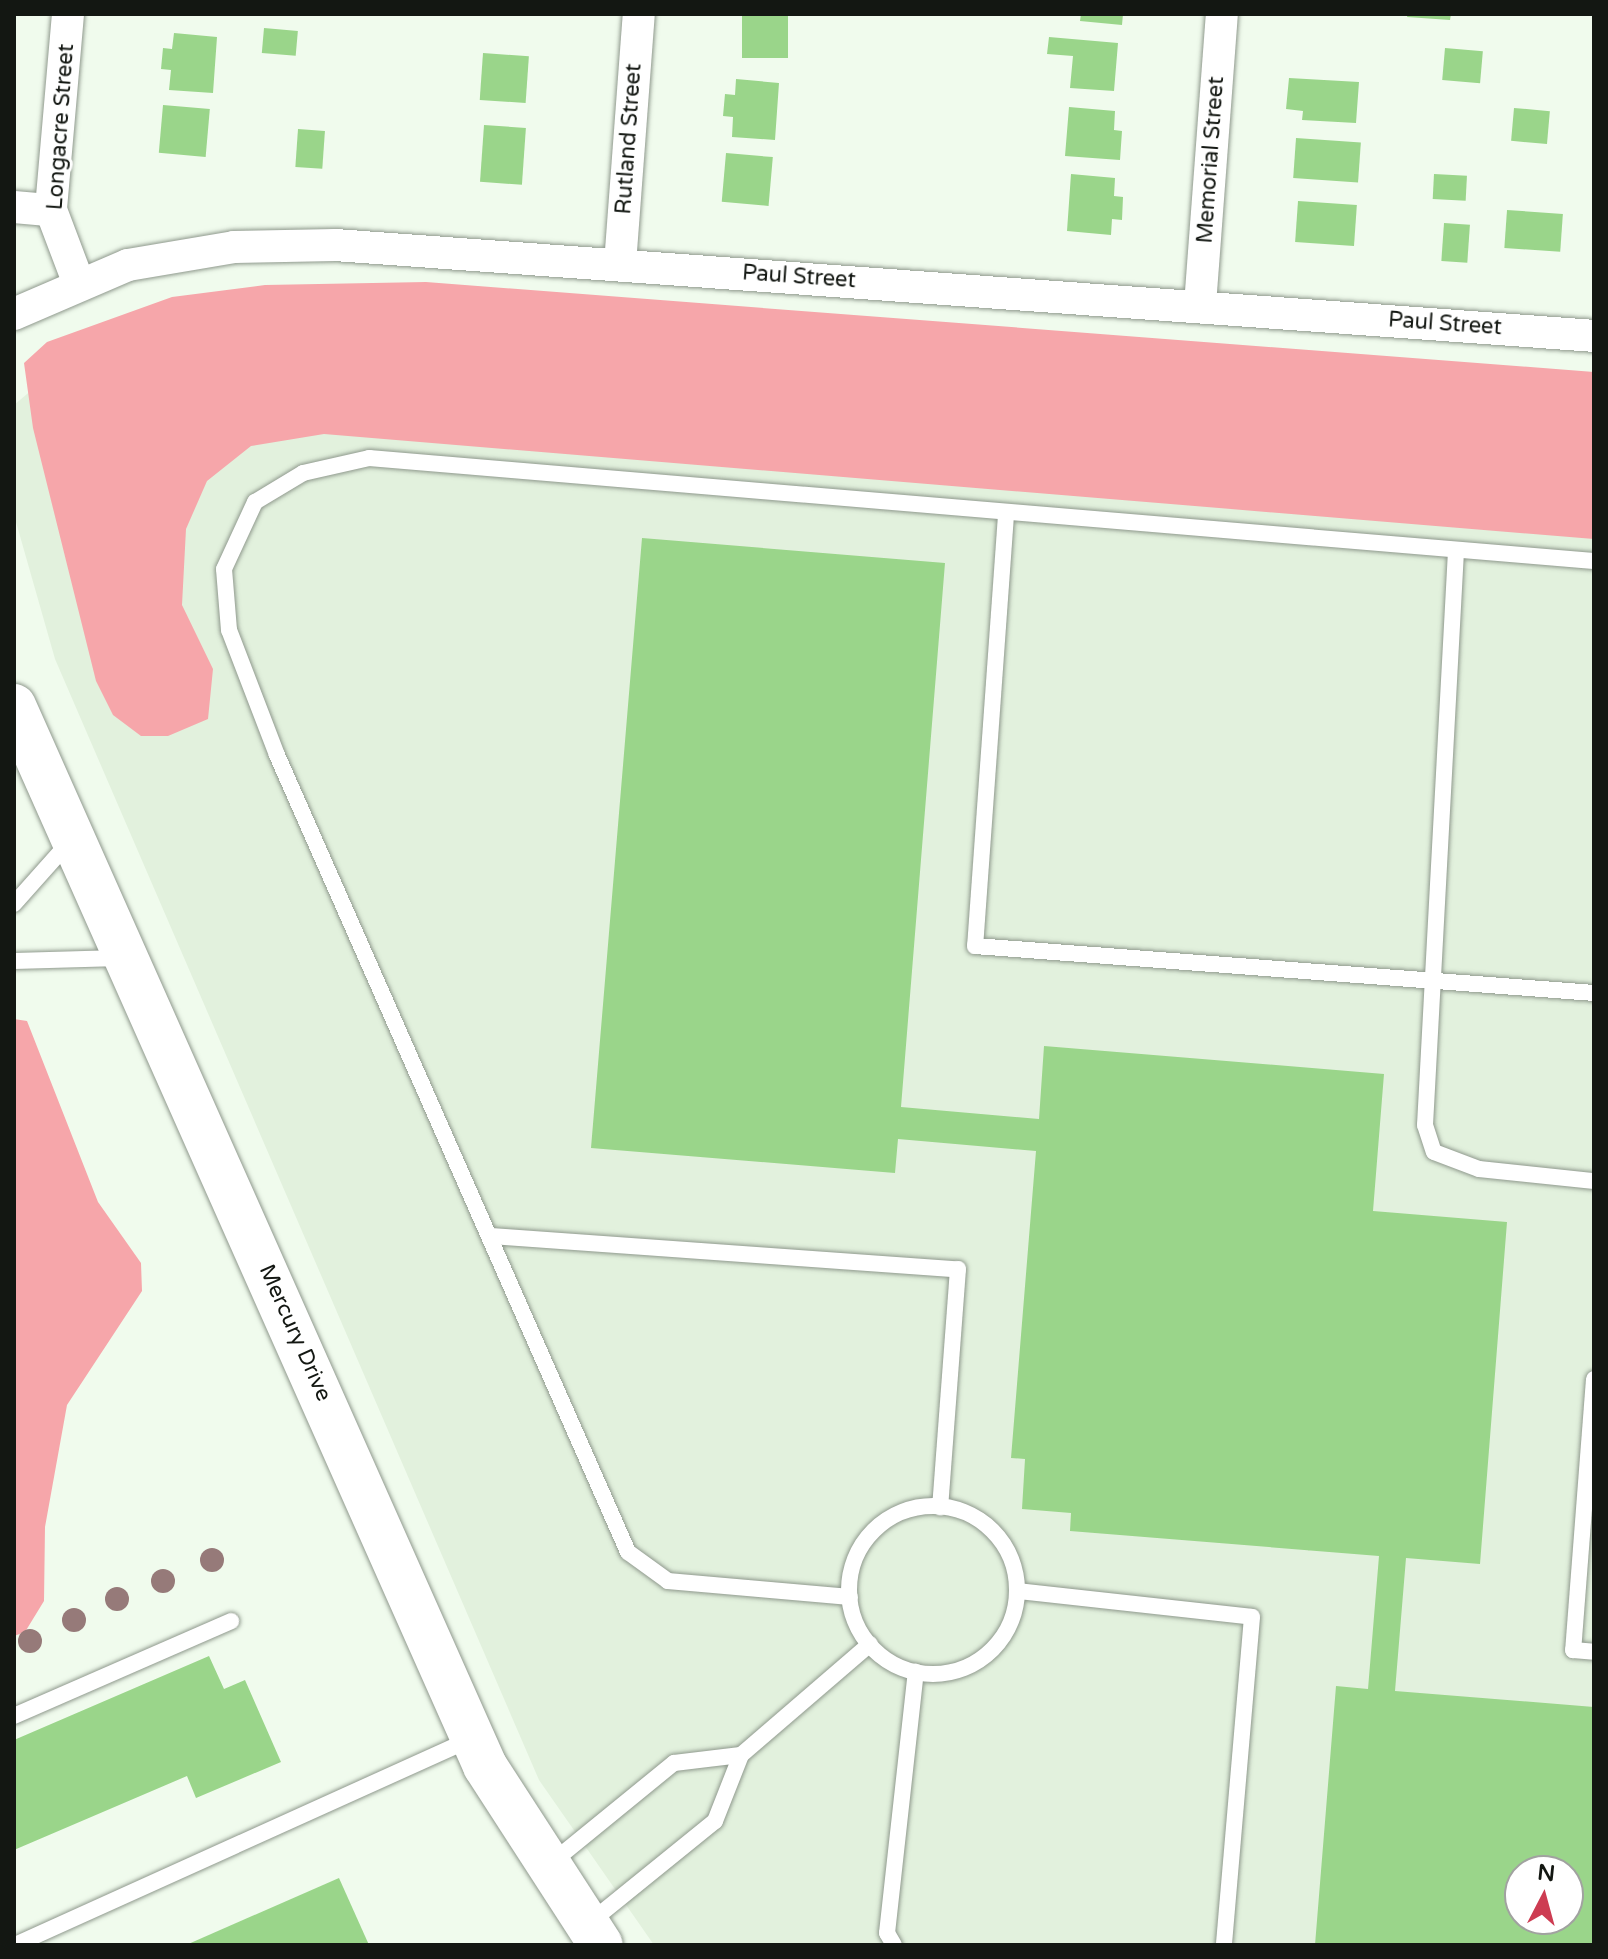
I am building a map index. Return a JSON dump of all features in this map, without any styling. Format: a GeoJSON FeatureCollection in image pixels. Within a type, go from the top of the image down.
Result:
{"type":"FeatureCollection","features":[{"type":"Feature","properties":{"kind":"street","name":"Longacre Street"},"geometry":{"type":"LineString","coordinates":[[68,14],[51,210],[79,284]]}},
{"type":"Feature","properties":{"kind":"street","name":"Rutland Street"},"geometry":{"type":"LineString","coordinates":[[620,264],[639,14]]}},
{"type":"Feature","properties":{"kind":"street","name":"Memorial Street"},"geometry":{"type":"LineString","coordinates":[[1200,305],[1222,14]]}},
{"type":"Feature","properties":{"kind":"street"},"geometry":{"type":"LineString","coordinates":[[14,207],[51,210]]}},
{"type":"Feature","properties":{"kind":"street","name":"Paul Street"},"geometry":{"type":"LineString","coordinates":[[14,314],[128,265],[234,247],[335,245],[1200,305],[1594,336]]}},
{"type":"Feature","properties":{"kind":"street","name":"Mercury Drive"},"geometry":{"type":"LineString","coordinates":[[14,706],[472,1738],[594,1934]]}},
{"type":"Feature","properties":{"kind":"lane"},"geometry":{"type":"LineString","coordinates":[[850,1597],[668,1581],[628,1552],[492,1236],[277,755],[229,630],[224,569],[255,502],[303,473],[369,458],[1006,515],[1594,561]]}},
{"type":"Feature","properties":{"kind":"lane"},"geometry":{"type":"LineString","coordinates":[[1006,515],[975,946],[1594,993]]}},
{"type":"Feature","properties":{"kind":"lane"},"geometry":{"type":"LineString","coordinates":[[1456,551],[1430,981],[1425,1125],[1434,1152],[1479,1169],[1594,1181]]}},
{"type":"Feature","properties":{"kind":"lane"},"geometry":{"type":"LineString","coordinates":[[14,904],[72,839]]}},
{"type":"Feature","properties":{"kind":"lane"},"geometry":{"type":"LineString","coordinates":[[14,961],[128,959]]}},
{"type":"Feature","properties":{"kind":"lane"},"geometry":{"type":"LineString","coordinates":[[492,1236],[958,1269],[940,1507]]}},
{"type":"Feature","properties":{"kind":"lane"},"geometry":{"type":"LineString","coordinates":[[1594,1379],[1573,1650],[1594,1652]]}},
{"type":"Feature","properties":{"kind":"lane"},"geometry":{"type":"LineString","coordinates":[[940,1507],[978,1519],[1000,1538],[1014,1563],[1018,1591],[1007,1629],[981,1659],[957,1671],[916,1672],[870,1644],[850,1597],[856,1556],[872,1532],[895,1515],[940,1507]]}},
{"type":"Feature","properties":{"kind":"lane"},"geometry":{"type":"LineString","coordinates":[[1018,1591],[1252,1617],[1224,1945]]}},
{"type":"Feature","properties":{"kind":"lane"},"geometry":{"type":"LineString","coordinates":[[14,1716],[231,1621]]}},
{"type":"Feature","properties":{"kind":"lane"},"geometry":{"type":"LineString","coordinates":[[594,1934],[715,1821],[741,1755],[870,1644]]}},
{"type":"Feature","properties":{"kind":"lane"},"geometry":{"type":"LineString","coordinates":[[894,1945],[887,1933],[916,1672]]}},
{"type":"Feature","properties":{"kind":"lane"},"geometry":{"type":"LineString","coordinates":[[15,1945],[472,1738]]}},
{"type":"Feature","properties":{"kind":"lane"},"geometry":{"type":"LineString","coordinates":[[549,1865],[674,1763],[741,1755]]}},
{"type":"Feature","properties":{"kind":"shaded area"},"geometry":{"type":"Polygon","coordinates":[[[426,282],[1594,372],[1594,539],[324,434],[251,446],[207,481],[186,529],[182,605],[213,669],[208,719],[168,736],[141,736],[113,715],[96,681],[33,428],[24,363],[47,342],[172,297],[265,285],[426,282]]]}},
{"type":"Feature","properties":{"kind":"shaded area"},"geometry":{"type":"Polygon","coordinates":[[[78,351],[1594,410],[1594,1945],[654,1945],[539,1780],[55,659],[14,515],[14,405],[78,351]]]}},
{"type":"Feature","properties":{"kind":"shaded area"},"geometry":{"type":"Polygon","coordinates":[[[14,1019],[27,1021],[98,1202],[141,1263],[142,1291],[67,1405],[45,1527],[44,1601],[25,1632],[14,1636],[14,1019]]]}},
{"type":"Feature","properties":{"kind":"building"},"geometry":{"type":"Polygon","coordinates":[[[742,14],[788,14],[788,58],[742,58],[742,14]]]}},
{"type":"Feature","properties":{"kind":"building"},"geometry":{"type":"Polygon","coordinates":[[[1081,14],[1123,14],[1122,25],[1080,21],[1081,14]]]}},
{"type":"Feature","properties":{"kind":"building"},"geometry":{"type":"Polygon","coordinates":[[[1408,14],[1451,14],[1450,20],[1407,17],[1408,14]]]}},
{"type":"Feature","properties":{"kind":"building"},"geometry":{"type":"Polygon","coordinates":[[[264,28],[298,31],[296,56],[262,53],[264,28]]]}},
{"type":"Feature","properties":{"kind":"building"},"geometry":{"type":"Polygon","coordinates":[[[174,33],[217,37],[213,93],[169,90],[171,70],[161,69],[163,48],[172,49],[174,33]]]}},
{"type":"Feature","properties":{"kind":"building"},"geometry":{"type":"Polygon","coordinates":[[[1049,37],[1118,43],[1114,91],[1070,88],[1073,56],[1047,54],[1049,37]]]}},
{"type":"Feature","properties":{"kind":"building"},"geometry":{"type":"Polygon","coordinates":[[[1445,48],[1483,51],[1480,83],[1442,80],[1445,48]]]}},
{"type":"Feature","properties":{"kind":"building"},"geometry":{"type":"Polygon","coordinates":[[[483,53],[529,56],[526,103],[480,100],[483,53]]]}},
{"type":"Feature","properties":{"kind":"building"},"geometry":{"type":"Polygon","coordinates":[[[1289,78],[1359,82],[1356,123],[1302,120],[1303,111],[1286,109],[1289,78]]]}},
{"type":"Feature","properties":{"kind":"building"},"geometry":{"type":"Polygon","coordinates":[[[736,79],[779,83],[775,140],[732,137],[733,117],[723,116],[725,94],[735,95],[736,79]]]}},
{"type":"Feature","properties":{"kind":"building"},"geometry":{"type":"Polygon","coordinates":[[[163,105],[210,109],[206,157],[159,153],[163,105]]]}},
{"type":"Feature","properties":{"kind":"building"},"geometry":{"type":"Polygon","coordinates":[[[1069,107],[1115,111],[1114,130],[1122,131],[1120,160],[1065,156],[1069,107]]]}},
{"type":"Feature","properties":{"kind":"building"},"geometry":{"type":"Polygon","coordinates":[[[1514,108],[1550,111],[1547,144],[1511,141],[1514,108]]]}},
{"type":"Feature","properties":{"kind":"building"},"geometry":{"type":"Polygon","coordinates":[[[484,125],[526,128],[522,185],[480,182],[484,125]]]}},
{"type":"Feature","properties":{"kind":"building"},"geometry":{"type":"Polygon","coordinates":[[[298,129],[325,131],[322,169],[295,167],[298,129]]]}},
{"type":"Feature","properties":{"kind":"building"},"geometry":{"type":"Polygon","coordinates":[[[1296,138],[1361,143],[1358,182],[1293,178],[1296,138]]]}},
{"type":"Feature","properties":{"kind":"building"},"geometry":{"type":"Polygon","coordinates":[[[726,153],[773,157],[769,206],[722,202],[726,153]]]}},
{"type":"Feature","properties":{"kind":"building"},"geometry":{"type":"Polygon","coordinates":[[[1071,174],[1115,178],[1114,196],[1123,197],[1122,220],[1112,219],[1111,235],[1067,231],[1071,174]]]}},
{"type":"Feature","properties":{"kind":"building"},"geometry":{"type":"Polygon","coordinates":[[[1434,174],[1467,176],[1466,201],[1433,199],[1434,174]]]}},
{"type":"Feature","properties":{"kind":"building"},"geometry":{"type":"Polygon","coordinates":[[[1298,201],[1357,205],[1354,246],[1295,242],[1298,201]]]}},
{"type":"Feature","properties":{"kind":"building"},"geometry":{"type":"Polygon","coordinates":[[[1507,210],[1563,214],[1560,252],[1504,248],[1507,210]]]}},
{"type":"Feature","properties":{"kind":"building"},"geometry":{"type":"Polygon","coordinates":[[[1444,223],[1470,225],[1467,263],[1441,261],[1444,223]]]}},
{"type":"Feature","properties":{"kind":"building"},"geometry":{"type":"Polygon","coordinates":[[[642,538],[945,563],[901,1107],[1039,1119],[1044,1046],[1384,1074],[1373,1211],[1507,1222],[1480,1564],[1406,1558],[1395,1691],[1594,1707],[1594,1945],[1315,1945],[1336,1686],[1368,1689],[1379,1556],[1070,1531],[1071,1513],[1022,1509],[1025,1459],[1011,1458],[1036,1151],[898,1139],[895,1173],[591,1148],[642,538]]]}},
{"type":"Feature","properties":{"kind":"building"},"geometry":{"type":"Polygon","coordinates":[[[209,1656],[224,1689],[245,1680],[281,1762],[196,1798],[187,1776],[14,1850],[14,1740],[209,1656]]]}},
{"type":"Feature","properties":{"kind":"building"},"geometry":{"type":"Polygon","coordinates":[[[339,1878],[369,1945],[186,1945],[339,1878]]]}}]}
